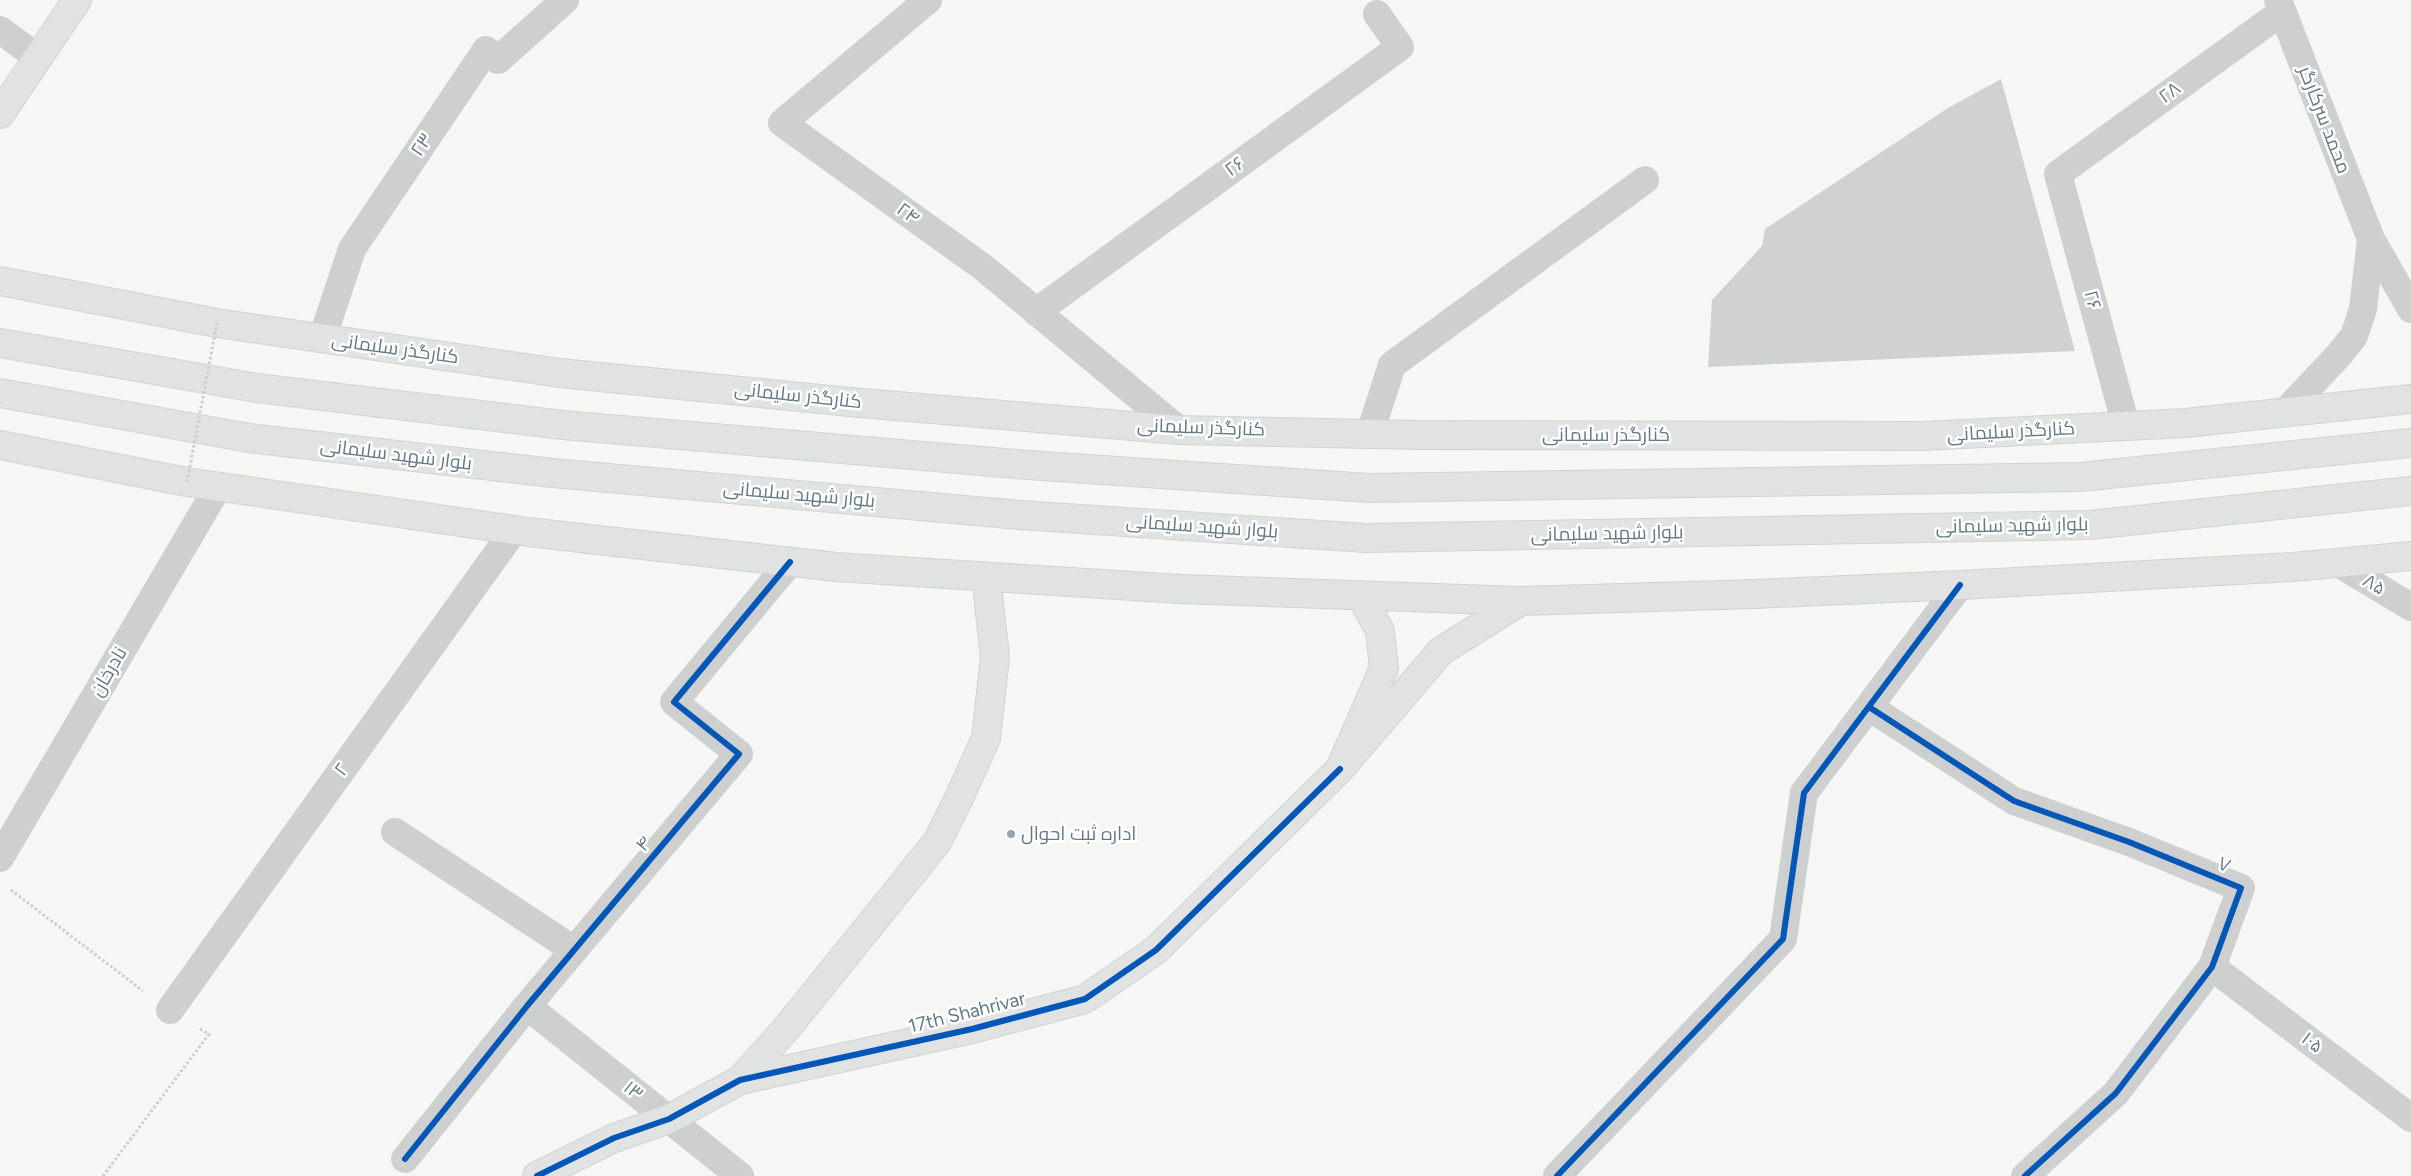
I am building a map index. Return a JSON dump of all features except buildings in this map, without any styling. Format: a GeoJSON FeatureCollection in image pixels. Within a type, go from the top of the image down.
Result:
{"type":"FeatureCollection","features":[{"type":"Feature","properties":{"kind":"main road"},"geometry":{"type":"LineString","coordinates":[[0,114],[77,0]]}},
{"type":"Feature","properties":{"kind":"main road","name":"کنارگذر سلیمانی"},"geometry":{"type":"LineString","coordinates":[[0,281],[217,323],[560,373],[850,402],[1179,430],[1923,436],[2186,423],[2411,399]]}},
{"type":"Feature","properties":{"kind":"main road"},"geometry":{"type":"LineString","coordinates":[[0,343],[257,388],[563,424],[1028,465],[1369,488],[2080,477],[2411,443]]}},
{"type":"Feature","properties":{"kind":"main road","name":"بلوار شهید سلیمانی"},"geometry":{"type":"LineString","coordinates":[[0,393],[249,438],[553,473],[1020,515],[1366,538],[2090,525],[2411,491]]}},
{"type":"Feature","properties":{"kind":"main road"},"geometry":{"type":"LineString","coordinates":[[0,444],[187,482],[514,530],[790,562],[1180,589],[1521,601],[1960,585],[2338,563],[2411,556]]}},
{"type":"Feature","properties":{"kind":"main road","name":"17th Shahrivar"},"geometry":{"type":"LineString","coordinates":[[740,1080],[786,1029],[937,842],[960,798],[986,738],[995,657],[986,577]]}},
{"type":"Feature","properties":{"kind":"main road"},"geometry":{"type":"LineString","coordinates":[[1340,769],[1384,668],[1380,631],[1361,596]]}},
{"type":"Feature","properties":{"kind":"main road","name":"17th Shahrivar"},"geometry":{"type":"LineString","coordinates":[[537,1176],[614,1138],[669,1119],[740,1080],[972,1029],[1085,999],[1156,950],[1340,769],[1441,651],[1521,601]]}},
{"type":"Feature","properties":{"kind":"street","name":"۲۳"},"geometry":{"type":"LineString","coordinates":[[322,339],[352,249],[486,50],[498,60],[565,0]]}},
{"type":"Feature","properties":{"kind":"street","name":"۲۴"},"geometry":{"type":"LineString","coordinates":[[928,0],[782,123],[984,268],[1179,430]]}},
{"type":"Feature","properties":{"kind":"street","name":"۲۸"},"geometry":{"type":"LineString","coordinates":[[2058,174],[2280,6]]}},
{"type":"Feature","properties":{"kind":"street","name":"محمد سرکارگر"},"geometry":{"type":"LineString","coordinates":[[2280,6],[2371,239],[2411,309]]}},
{"type":"Feature","properties":{"kind":"street","name":"۲۶"},"geometry":{"type":"LineString","coordinates":[[1036,312],[1400,47],[1377,14]]}},
{"type":"Feature","properties":{"kind":"street"},"geometry":{"type":"LineString","coordinates":[[0,30],[37,57]]}},
{"type":"Feature","properties":{"kind":"street","name":"۲۶"},"geometry":{"type":"LineString","coordinates":[[2058,174],[2126,426]]}},
{"type":"Feature","properties":{"kind":"street"},"geometry":{"type":"LineString","coordinates":[[1370,433],[1392,365],[1645,180]]}},
{"type":"Feature","properties":{"kind":"street","name":"محمد سرکارگر"},"geometry":{"type":"LineString","coordinates":[[2285,412],[2339,355],[2354,336],[2362,309],[2371,239]]}},
{"type":"Feature","properties":{"kind":"street","name":"نادرخان"},"geometry":{"type":"LineString","coordinates":[[0,858],[218,487]]}},
{"type":"Feature","properties":{"kind":"street","name":"۲"},"geometry":{"type":"LineString","coordinates":[[170,1010],[514,530]]}},
{"type":"Feature","properties":{"kind":"street","name":"۴"},"geometry":{"type":"LineString","coordinates":[[405,1159],[527,1006],[739,754],[674,702],[790,562]]}},
{"type":"Feature","properties":{"kind":"street","name":"۸۵"},"geometry":{"type":"LineString","coordinates":[[2338,563],[2411,607]]}},
{"type":"Feature","properties":{"kind":"street"},"geometry":{"type":"LineString","coordinates":[[1557,1176],[1783,939],[1804,793],[1960,585]]}},
{"type":"Feature","properties":{"kind":"street","name":"۷"},"geometry":{"type":"LineString","coordinates":[[1869,707],[2014,801],[2130,842],[2241,888],[2212,967],[2116,1093],[2025,1176]]}},
{"type":"Feature","properties":{"kind":"street"},"geometry":{"type":"LineString","coordinates":[[395,832],[574,950]]}},
{"type":"Feature","properties":{"kind":"street","name":"۱۰۵"},"geometry":{"type":"LineString","coordinates":[[2212,967],[2411,1118]]}},
{"type":"Feature","properties":{"kind":"street","name":"۱۳"},"geometry":{"type":"LineString","coordinates":[[527,1006],[740,1176]]}},
{"type":"Feature","properties":{"kind":"path"},"geometry":{"type":"LineString","coordinates":[[187,482],[217,323]]}},
{"type":"Feature","properties":{"kind":"path"},"geometry":{"type":"LineString","coordinates":[[8,888],[120,976],[209,1034],[103,1176]]}},
{"type":"Feature","properties":{"kind":"cycle path"},"geometry":{"type":"LineString","coordinates":[[405,1159],[527,1006],[739,754],[674,702],[790,562]]}},
{"type":"Feature","properties":{"kind":"cycle path"},"geometry":{"type":"LineString","coordinates":[[1557,1176],[1783,939],[1804,793],[1960,585]]}},
{"type":"Feature","properties":{"kind":"cycle path"},"geometry":{"type":"LineString","coordinates":[[1869,707],[2014,801],[2129,842],[2241,888],[2212,967],[2116,1093],[2025,1176]]}},
{"type":"Feature","properties":{"kind":"cycle path"},"geometry":{"type":"LineString","coordinates":[[537,1176],[614,1138],[669,1119],[740,1080],[972,1029],[1085,999],[1156,950],[1340,769]]}},
{"type":"Feature","properties":{"kind":"place","name":"اداره ثبت احوال"},"geometry":{"type":"Point","coordinates":[1011,834]}}]}
